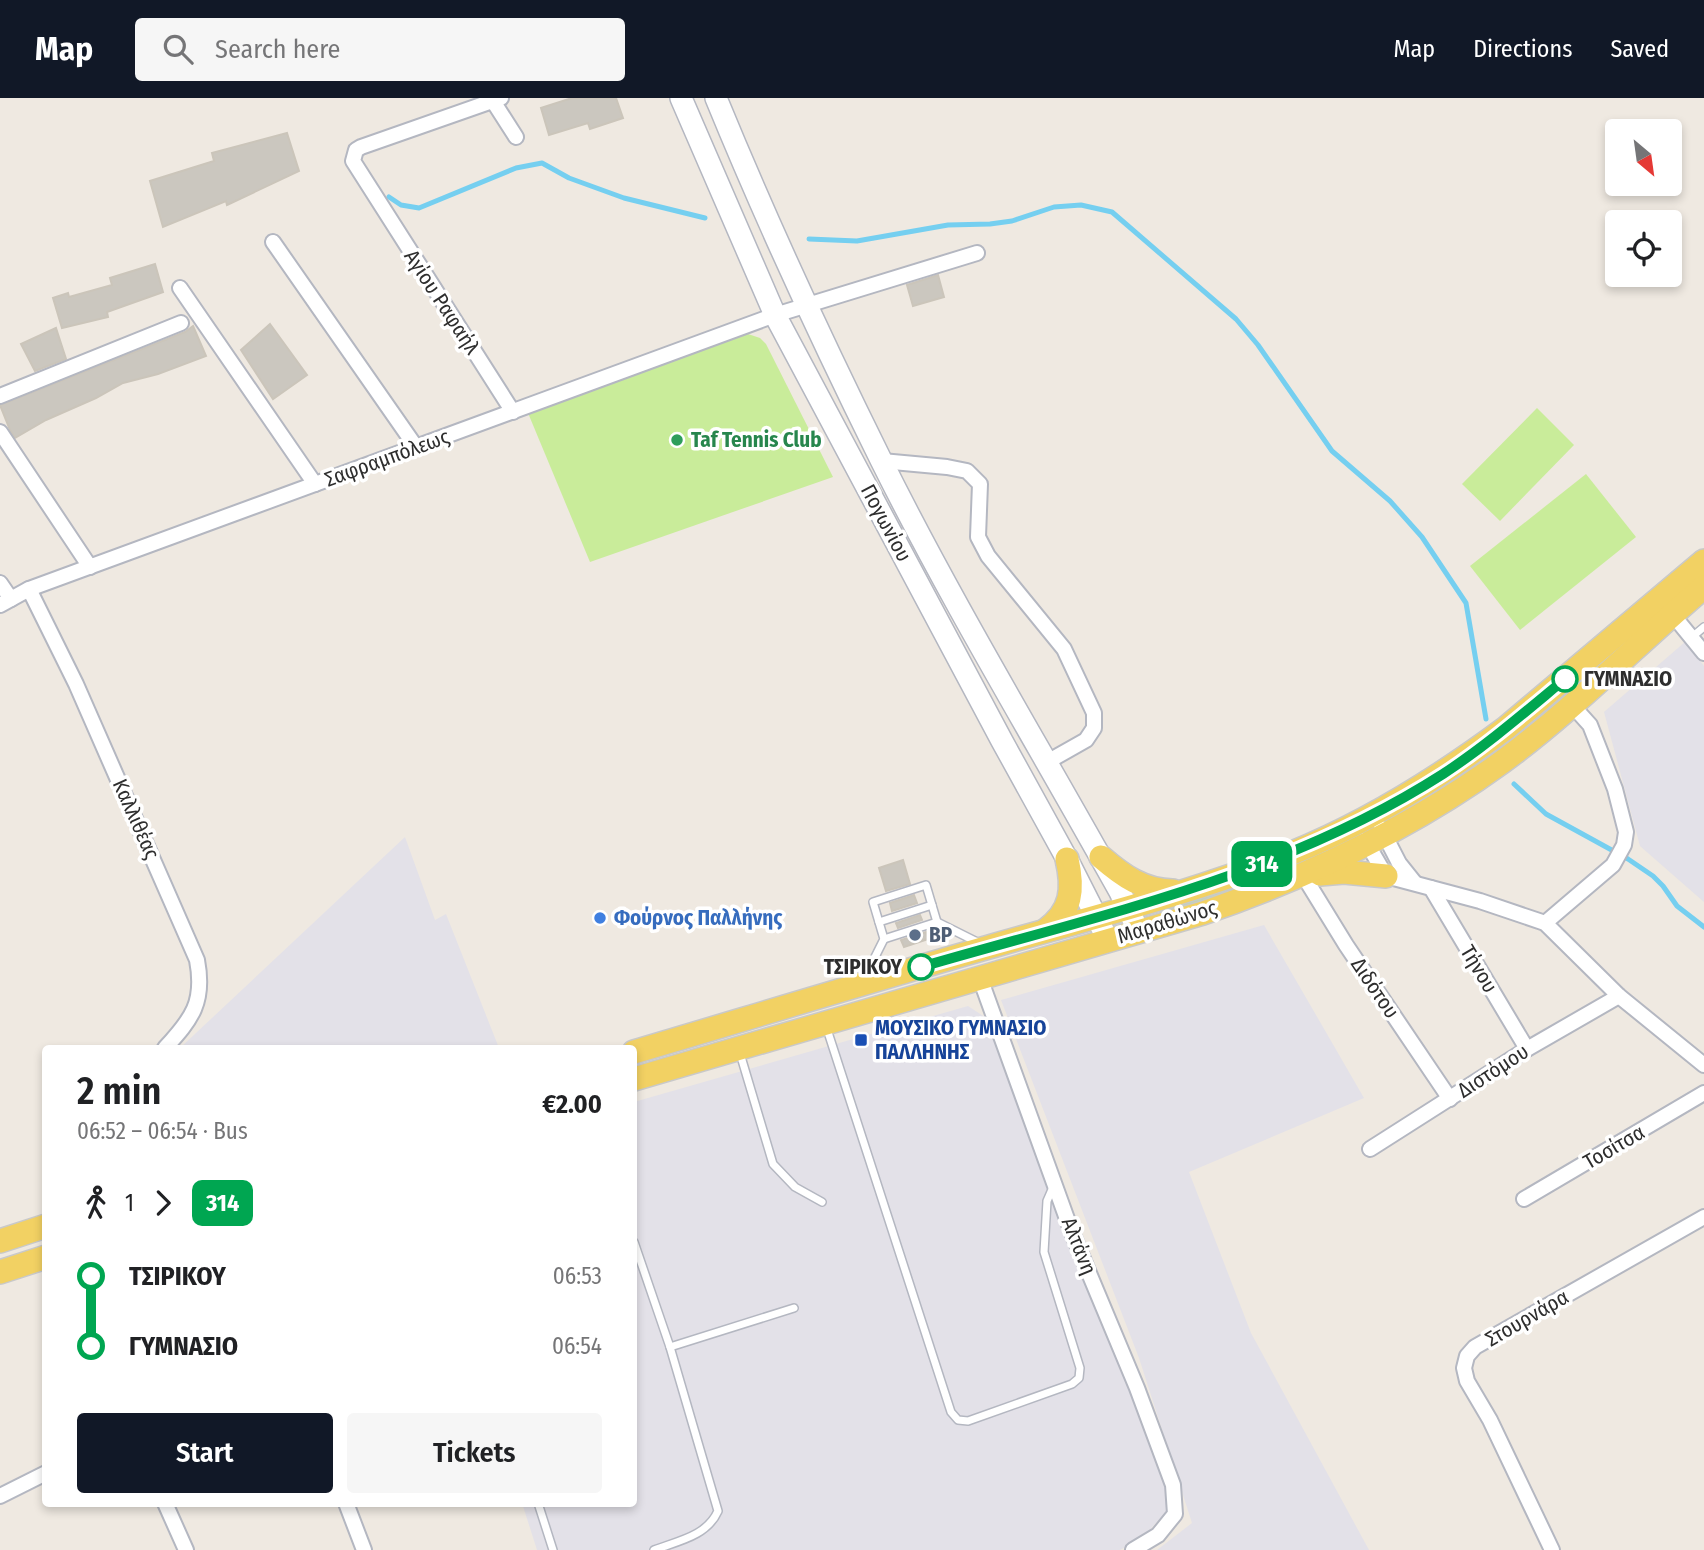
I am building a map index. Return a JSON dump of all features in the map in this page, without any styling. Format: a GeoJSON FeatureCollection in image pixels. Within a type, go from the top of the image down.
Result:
{"type":"FeatureCollection","features":[{"type":"Feature","properties":{"kind":"main road","name":"Πογωνίου"},"geometry":{"type":"LineString","coordinates":[[681,98],[775,314],[1108,940]]}},
{"type":"Feature","properties":{"kind":"main road","name":"Πογωνίου"},"geometry":{"type":"LineString","coordinates":[[716,98],[759,201],[882,461],[985,653],[1101,857],[1139,932]]}},
{"type":"Feature","properties":{"kind":"main road","name":"Μαραθώνος"},"geometry":{"type":"LineString","coordinates":[[637,1051],[1193,889],[1291,854],[1365,818],[1443,774],[1506,728],[1704,561]]}},
{"type":"Feature","properties":{"kind":"main road","name":"Μαραθώνος"},"geometry":{"type":"LineString","coordinates":[[637,1078],[1242,900],[1377,841],[1475,781],[1572,705],[1704,587]]}},
{"type":"Feature","properties":{"kind":"main road"},"geometry":{"type":"LineString","coordinates":[[1101,857],[1128,879],[1144,886],[1170,892],[1193,889]]}},
{"type":"Feature","properties":{"kind":"main road"},"geometry":{"type":"LineString","coordinates":[[1045,931],[1063,914],[1070,899],[1072,878],[1067,859]]}},
{"type":"Feature","properties":{"kind":"main road"},"geometry":{"type":"LineString","coordinates":[[1303,875],[1344,872],[1385,876]]}},
{"type":"Feature","properties":{"kind":"main road"},"geometry":{"type":"LineString","coordinates":[[0,1241],[42,1227]]}},
{"type":"Feature","properties":{"kind":"main road"},"geometry":{"type":"LineString","coordinates":[[0,1272],[42,1258]]}},
{"type":"Feature","properties":{"kind":"street"},"geometry":{"type":"LineString","coordinates":[[494,99],[516,137]]}},
{"type":"Feature","properties":{"kind":"street","name":"Αγίου Ραφαήλ"},"geometry":{"type":"LineString","coordinates":[[494,99],[356,150],[353,161],[513,412]]}},
{"type":"Feature","properties":{"kind":"street"},"geometry":{"type":"LineString","coordinates":[[273,242],[416,447]]}},
{"type":"Feature","properties":{"kind":"street"},"geometry":{"type":"LineString","coordinates":[[808,305],[977,253]]}},
{"type":"Feature","properties":{"kind":"street"},"geometry":{"type":"LineString","coordinates":[[180,288],[315,484]]}},
{"type":"Feature","properties":{"kind":"street","name":"Σαφραμπόλεως"},"geometry":{"type":"LineString","coordinates":[[5,602],[29,589],[775,314],[808,305]]}},
{"type":"Feature","properties":{"kind":"street"},"geometry":{"type":"LineString","coordinates":[[0,396],[181,323]]}},
{"type":"Feature","properties":{"kind":"street"},"geometry":{"type":"LineString","coordinates":[[0,432],[90,567]]}},
{"type":"Feature","properties":{"kind":"street"},"geometry":{"type":"LineString","coordinates":[[882,461],[967,471],[980,484],[978,537],[988,556],[1064,649],[1094,713],[1094,728],[1086,740],[1047,762]]}},
{"type":"Feature","properties":{"kind":"street"},"geometry":{"type":"LineString","coordinates":[[0,583],[5,602]]}},
{"type":"Feature","properties":{"kind":"street","name":"Καλλιθέας"},"geometry":{"type":"LineString","coordinates":[[29,589],[76,684],[197,960],[200,985],[196,1007],[188,1024],[168,1045]]}},
{"type":"Feature","properties":{"kind":"street"},"geometry":{"type":"LineString","coordinates":[[1673,615],[1704,653]]}},
{"type":"Feature","properties":{"kind":"street"},"geometry":{"type":"LineString","coordinates":[[1545,923],[1614,865],[1624,845],[1626,832],[1615,789],[1590,725],[1572,705]]}},
{"type":"Feature","properties":{"kind":"street"},"geometry":{"type":"LineString","coordinates":[[1365,818],[1377,841],[1385,876],[1545,923],[1619,996],[1704,1065]]}},
{"type":"Feature","properties":{"kind":"street"},"geometry":{"type":"LineString","coordinates":[[1365,818],[1377,841],[1415,883]]}},
{"type":"Feature","properties":{"kind":"street","name":"Διδότου"},"geometry":{"type":"LineString","coordinates":[[1303,875],[1346,945],[1450,1099]]}},
{"type":"Feature","properties":{"kind":"street","name":"Τήνου"},"geometry":{"type":"LineString","coordinates":[[1431,888],[1527,1049]]}},
{"type":"Feature","properties":{"kind":"street","name":"Αλτάνη"},"geometry":{"type":"LineString","coordinates":[[980,978],[1071,1230],[1137,1388],[1173,1485],[1175,1514],[1158,1535],[1133,1550]]}},
{"type":"Feature","properties":{"kind":"street","name":"Διστόμου"},"geometry":{"type":"LineString","coordinates":[[1370,1149],[1527,1049],[1619,996]]}},
{"type":"Feature","properties":{"kind":"street","name":"Τοσίτσα"},"geometry":{"type":"LineString","coordinates":[[1524,1199],[1704,1093]]}},
{"type":"Feature","properties":{"kind":"street","name":"Στουρνάρα"},"geometry":{"type":"LineString","coordinates":[[1552,1550],[1490,1420],[1467,1381],[1464,1368],[1467,1356],[1475,1347],[1704,1217]]}},
{"type":"Feature","properties":{"kind":"street"},"geometry":{"type":"LineString","coordinates":[[0,1496],[42,1475]]}},
{"type":"Feature","properties":{"kind":"street"},"geometry":{"type":"LineString","coordinates":[[166,1507],[186,1550]]}},
{"type":"Feature","properties":{"kind":"street"},"geometry":{"type":"LineString","coordinates":[[348,1507],[364,1550]]}},
{"type":"Feature","properties":{"kind":"lane"},"geometry":{"type":"LineString","coordinates":[[1692,637],[1704,626]]}},
{"type":"Feature","properties":{"kind":"lane"},"geometry":{"type":"LineString","coordinates":[[861,984],[884,939],[873,902],[926,885],[937,922]]}},
{"type":"Feature","properties":{"kind":"lane"},"geometry":{"type":"LineString","coordinates":[[879,922],[932,905]]}},
{"type":"Feature","properties":{"kind":"lane"},"geometry":{"type":"LineString","coordinates":[[884,939],[937,922],[987,947]]}},
{"type":"Feature","properties":{"kind":"lane"},"geometry":{"type":"LineString","coordinates":[[825,1024],[951,1412],[958,1420],[968,1421],[1072,1384],[1079,1378],[1080,1368],[1044,1252],[1047,1201],[1055,1184]]}},
{"type":"Feature","properties":{"kind":"lane"},"geometry":{"type":"LineString","coordinates":[[738,1048],[773,1164],[795,1187],[822,1202]]}},
{"type":"Feature","properties":{"kind":"lane"},"geometry":{"type":"LineString","coordinates":[[637,1250],[670,1347],[718,1511],[712,1524],[703,1531],[654,1550]]}},
{"type":"Feature","properties":{"kind":"lane"},"geometry":{"type":"LineString","coordinates":[[670,1347],[794,1308]]}},
{"type":"Feature","properties":{"kind":"lane"},"geometry":{"type":"LineString","coordinates":[[539,1507],[553,1550]]}},
{"type":"Feature","properties":{"kind":"shaded area"},"geometry":{"type":"Polygon","coordinates":[[[1685,642],[1704,666],[1704,902],[1640,846],[1604,712],[1685,642]]]}},
{"type":"Feature","properties":{"kind":"shaded area"},"geometry":{"type":"Polygon","coordinates":[[[405,837],[435,920],[446,914],[498,1045],[183,1045],[405,837]]]}},
{"type":"Feature","properties":{"kind":"shaded area"},"geometry":{"type":"Polygon","coordinates":[[[1264,925],[1364,1098],[1189,1172],[1251,1333],[1369,1550],[1157,1550],[1192,1523],[1139,1358],[1001,1000],[1264,925]]]}},
{"type":"Feature","properties":{"kind":"shaded area"},"geometry":{"type":"Polygon","coordinates":[[[968,1006],[991,1021],[1166,1488],[1167,1511],[1143,1537],[1120,1550],[537,1550],[523,1507],[637,1507],[637,1101],[968,1006]]]}},
{"type":"Feature","properties":{"kind":"green space","name":"Taf Tennis Club"},"geometry":{"type":"Polygon","coordinates":[[[748,334],[760,338],[766,344],[833,477],[590,562],[528,413],[748,334]]]}},
{"type":"Feature","properties":{"kind":"green space"},"geometry":{"type":"Polygon","coordinates":[[[1537,408],[1574,445],[1500,521],[1462,484],[1537,408]]]}},
{"type":"Feature","properties":{"kind":"green space"},"geometry":{"type":"Polygon","coordinates":[[[1586,474],[1636,537],[1520,630],[1470,566],[1586,474]]]}},
{"type":"Feature","properties":{"kind":"green space"},"geometry":{"type":"Polygon","coordinates":[[[1614,651],[1566,697],[1514,739],[1511,737],[1614,651]]]}},
{"type":"Feature","properties":{"kind":"green space"},"geometry":{"type":"Polygon","coordinates":[[[1341,843],[1344,850],[1173,916],[1141,919],[1230,888],[1341,843]]]}},
{"type":"Feature","properties":{"kind":"building"},"geometry":{"type":"Polygon","coordinates":[[[572,98],[616,98],[623,118],[590,129],[588,123],[549,135],[541,108],[572,98]]]}},
{"type":"Feature","properties":{"kind":"building"},"geometry":{"type":"Polygon","coordinates":[[[287,133],[299,171],[227,205],[226,201],[163,227],[150,181],[214,161],[212,153],[287,133]]]}},
{"type":"Feature","properties":{"kind":"building"},"geometry":{"type":"Polygon","coordinates":[[[155,264],[163,292],[107,312],[108,317],[62,328],[53,298],[68,293],[69,297],[112,285],[110,278],[155,264]]]}},
{"type":"Feature","properties":{"kind":"building"},"geometry":{"type":"Polygon","coordinates":[[[938,275],[944,297],[913,306],[907,285],[938,275]]]}},
{"type":"Feature","properties":{"kind":"building"},"geometry":{"type":"Polygon","coordinates":[[[270,324],[307,375],[273,399],[241,350],[270,324]]]}},
{"type":"Feature","properties":{"kind":"building"},"geometry":{"type":"Polygon","coordinates":[[[193,326],[206,356],[158,374],[123,383],[15,438],[10,430],[0,405],[185,332],[193,326]]]}},
{"type":"Feature","properties":{"kind":"building"},"geometry":{"type":"Polygon","coordinates":[[[56,328],[66,359],[35,371],[21,344],[56,328]]]}},
{"type":"Feature","properties":{"kind":"building"},"geometry":{"type":"Polygon","coordinates":[[[903,860],[910,884],[886,891],[879,868],[903,860]]]}},
{"type":"Feature","properties":{"kind":"building"},"geometry":{"type":"Polygon","coordinates":[[[914,895],[917,903],[892,911],[890,903],[914,895]]]}},
{"type":"Feature","properties":{"kind":"building"},"geometry":{"type":"Polygon","coordinates":[[[920,915],[922,920],[898,928],[896,923],[920,915]]]}},
{"type":"Feature","properties":{"kind":"building"},"geometry":{"type":"Polygon","coordinates":[[[926,932],[928,939],[904,947],[901,940],[926,932]]]}},
{"type":"Feature","properties":{"kind":"waterway"},"geometry":{"type":"LineString","coordinates":[[389,197],[401,205],[419,208],[516,168],[542,163],[569,178],[624,198],[705,218]]}},
{"type":"Feature","properties":{"kind":"waterway"},"geometry":{"type":"LineString","coordinates":[[809,239],[857,241],[948,225],[990,224],[1012,221],[1054,207],[1081,205],[1112,212],[1236,319],[1258,345],[1332,451],[1390,501],[1422,537],[1466,603],[1486,719]]}},
{"type":"Feature","properties":{"kind":"waterway"},"geometry":{"type":"LineString","coordinates":[[1514,784],[1546,814],[1628,859],[1653,876],[1677,906],[1704,927]]}},
{"type":"Feature","properties":{"kind":"bus line","name":"314"},"geometry":{"type":"LineString","coordinates":[[921,967],[1193,889],[1307,847],[1374,814],[1443,774],[1506,728],[1565,679]]}},
{"type":"Feature","properties":{"kind":"place","name":"Taf Tennis Club"},"geometry":{"type":"Point","coordinates":[677,440]}},
{"type":"Feature","properties":{"kind":"place","name":"ΓΥΜΝΑΣΙΟ"},"geometry":{"type":"Point","coordinates":[1565,679]}},
{"type":"Feature","properties":{"kind":"place","name":"Φούρνος Παλλήνης"},"geometry":{"type":"Point","coordinates":[600,918]}},
{"type":"Feature","properties":{"kind":"place","name":"BP"},"geometry":{"type":"Point","coordinates":[915,935]}},
{"type":"Feature","properties":{"kind":"place","name":"ΤΣΙΡΙΚΟΥ"},"geometry":{"type":"Point","coordinates":[921,967]}},
{"type":"Feature","properties":{"kind":"place","name":"ΜΟΥΣΙΚΟ ΓΥΜΝΑΣΙΟ ΠΑΛΛΗΝΗΣ"},"geometry":{"type":"Point","coordinates":[861,1040]}}]}
